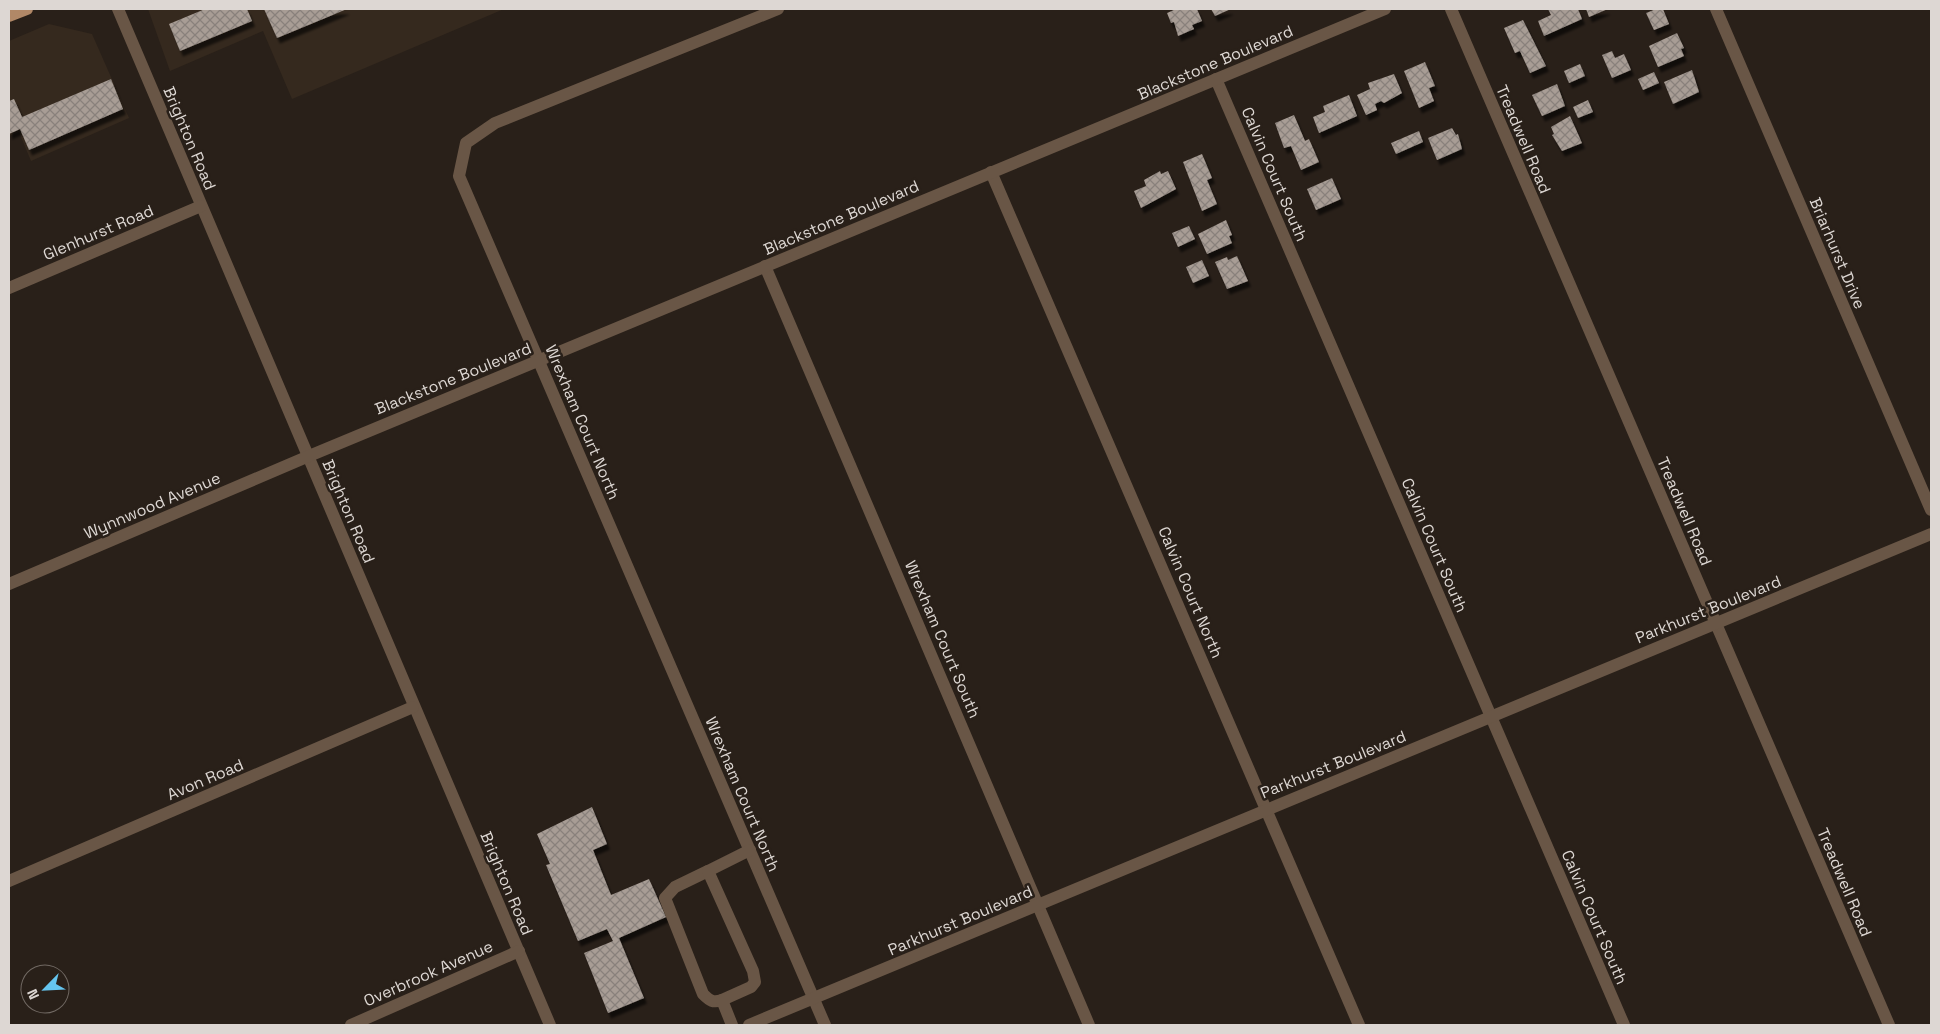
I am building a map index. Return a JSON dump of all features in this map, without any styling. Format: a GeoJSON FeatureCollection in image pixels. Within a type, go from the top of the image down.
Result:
{"type":"FeatureCollection","features":[{"type":"Feature","properties":{"kind":"main road"},"geometry":{"type":"LineString","coordinates":[[9,16],[26,9]]}},
{"type":"Feature","properties":{"kind":"street","name":"Brighton Road"},"geometry":{"type":"LineString","coordinates":[[118,9],[309,456],[413,707],[550,1025]]}},
{"type":"Feature","properties":{"kind":"street","name":"Wrexham Court North"},"geometry":{"type":"LineString","coordinates":[[778,9],[495,123],[466,143],[459,176],[540,360],[825,1025]]}},
{"type":"Feature","properties":{"kind":"street","name":"Blackstone Boulevard"},"geometry":{"type":"LineString","coordinates":[[309,456],[1385,9]]}},
{"type":"Feature","properties":{"kind":"street","name":"Treadwell Road"},"geometry":{"type":"LineString","coordinates":[[1451,9],[1889,1025]]}},
{"type":"Feature","properties":{"kind":"street","name":"Briarhurst Drive"},"geometry":{"type":"LineString","coordinates":[[1716,9],[1931,510]]}},
{"type":"Feature","properties":{"kind":"street","name":"Calvin Court South"},"geometry":{"type":"LineString","coordinates":[[1216,79],[1624,1025]]}},
{"type":"Feature","properties":{"kind":"street","name":"Calvin Court North"},"geometry":{"type":"LineString","coordinates":[[991,172],[1359,1025]]}},
{"type":"Feature","properties":{"kind":"street","name":"Glenhurst Road"},"geometry":{"type":"LineString","coordinates":[[9,288],[201,206]]}},
{"type":"Feature","properties":{"kind":"street","name":"Wrexham Court South"},"geometry":{"type":"LineString","coordinates":[[765,266],[1090,1025]]}},
{"type":"Feature","properties":{"kind":"street","name":"Wynnwood Avenue"},"geometry":{"type":"LineString","coordinates":[[9,584],[309,456]]}},
{"type":"Feature","properties":{"kind":"street","name":"Parkhurst Boulevard"},"geometry":{"type":"LineString","coordinates":[[749,1025],[1931,534]]}},
{"type":"Feature","properties":{"kind":"street","name":"Avon Road"},"geometry":{"type":"LineString","coordinates":[[9,881],[413,707]]}},
{"type":"Feature","properties":{"kind":"street"},"geometry":{"type":"LineString","coordinates":[[708,871],[753,971],[755,982],[751,987],[715,1002],[709,1000],[704,994],[666,898],[675,887],[750,850]]}},
{"type":"Feature","properties":{"kind":"street","name":"Overbrook Avenue"},"geometry":{"type":"LineString","coordinates":[[351,1025],[519,951]]}},
{"type":"Feature","properties":{"kind":"street"},"geometry":{"type":"LineString","coordinates":[[722,1000],[732,1025]]}},
{"type":"Feature","properties":{"kind":"shaded area"},"geometry":{"type":"Polygon","coordinates":[[[148,9],[504,9],[292,99],[263,31],[170,71],[148,9]]]}},
{"type":"Feature","properties":{"kind":"shaded area"},"geometry":{"type":"Polygon","coordinates":[[[49,24],[92,34],[129,118],[31,161],[19,132],[9,136],[9,41],[49,24]]]}},
{"type":"Feature","properties":{"kind":"building"},"geometry":{"type":"Polygon","coordinates":[[[205,9],[247,9],[252,21],[180,51],[169,24],[205,9]]]}},
{"type":"Feature","properties":{"kind":"building"},"geometry":{"type":"Polygon","coordinates":[[[264,9],[347,9],[277,38],[264,9]]]}},
{"type":"Feature","properties":{"kind":"building"},"geometry":{"type":"Polygon","coordinates":[[[1176,9],[1197,9],[1202,21],[1192,25],[1194,29],[1178,36],[1174,22],[1171,23],[1167,13],[1176,9]]]}},
{"type":"Feature","properties":{"kind":"building"},"geometry":{"type":"Polygon","coordinates":[[[1211,9],[1231,9],[1215,16],[1211,9]]]}},
{"type":"Feature","properties":{"kind":"building"},"geometry":{"type":"Polygon","coordinates":[[[1548,9],[1578,9],[1582,19],[1544,36],[1538,21],[1551,15],[1548,9]]]}},
{"type":"Feature","properties":{"kind":"building"},"geometry":{"type":"Polygon","coordinates":[[[1586,9],[1608,9],[1589,17],[1586,9]]]}},
{"type":"Feature","properties":{"kind":"building"},"geometry":{"type":"Polygon","coordinates":[[[1656,9],[1663,9],[1669,24],[1654,30],[1646,13],[1656,9]]]}},
{"type":"Feature","properties":{"kind":"building"},"geometry":{"type":"Polygon","coordinates":[[[1523,20],[1546,66],[1530,73],[1520,51],[1515,53],[1504,28],[1523,20]]]}},
{"type":"Feature","properties":{"kind":"building"},"geometry":{"type":"Polygon","coordinates":[[[1677,33],[1684,48],[1681,49],[1684,56],[1658,67],[1649,46],[1677,33]]]}},
{"type":"Feature","properties":{"kind":"building"},"geometry":{"type":"Polygon","coordinates":[[[1612,51],[1615,58],[1624,54],[1631,70],[1612,78],[1602,55],[1612,51]]]}},
{"type":"Feature","properties":{"kind":"building"},"geometry":{"type":"Polygon","coordinates":[[[1425,62],[1435,86],[1429,88],[1434,101],[1419,108],[1404,71],[1425,62]]]}},
{"type":"Feature","properties":{"kind":"building"},"geometry":{"type":"Polygon","coordinates":[[[1580,64],[1585,76],[1569,83],[1564,71],[1580,64]]]}},
{"type":"Feature","properties":{"kind":"building"},"geometry":{"type":"Polygon","coordinates":[[[1692,70],[1699,92],[1673,104],[1664,82],[1692,70]]]}},
{"type":"Feature","properties":{"kind":"building"},"geometry":{"type":"Polygon","coordinates":[[[1654,72],[1659,83],[1643,90],[1638,79],[1654,72]]]}},
{"type":"Feature","properties":{"kind":"building"},"geometry":{"type":"Polygon","coordinates":[[[1394,74],[1402,93],[1384,103],[1381,101],[1375,104],[1377,110],[1366,115],[1357,95],[1370,89],[1368,83],[1394,74]]]}},
{"type":"Feature","properties":{"kind":"building"},"geometry":{"type":"Polygon","coordinates":[[[111,79],[123,109],[29,150],[20,129],[9,134],[9,101],[14,99],[22,117],[111,79]]]}},
{"type":"Feature","properties":{"kind":"building"},"geometry":{"type":"Polygon","coordinates":[[[1557,84],[1565,106],[1542,116],[1532,95],[1557,84]]]}},
{"type":"Feature","properties":{"kind":"building"},"geometry":{"type":"Polygon","coordinates":[[[1349,95],[1357,116],[1319,133],[1313,117],[1325,112],[1323,106],[1349,95]]]}},
{"type":"Feature","properties":{"kind":"building"},"geometry":{"type":"Polygon","coordinates":[[[1588,100],[1593,112],[1578,118],[1573,107],[1588,100]]]}},
{"type":"Feature","properties":{"kind":"building"},"geometry":{"type":"Polygon","coordinates":[[[1294,115],[1305,141],[1309,139],[1319,162],[1301,170],[1291,146],[1284,148],[1275,123],[1294,115]]]}},
{"type":"Feature","properties":{"kind":"building"},"geometry":{"type":"Polygon","coordinates":[[[1570,116],[1582,143],[1562,151],[1552,135],[1554,134],[1551,127],[1570,116]]]}},
{"type":"Feature","properties":{"kind":"building"},"geometry":{"type":"Polygon","coordinates":[[[1452,128],[1456,135],[1458,134],[1462,149],[1437,160],[1428,138],[1452,128]]]}},
{"type":"Feature","properties":{"kind":"building"},"geometry":{"type":"Polygon","coordinates":[[[1419,131],[1423,142],[1396,154],[1391,143],[1419,131]]]}},
{"type":"Feature","properties":{"kind":"building"},"geometry":{"type":"Polygon","coordinates":[[[1202,154],[1212,178],[1207,180],[1217,204],[1202,211],[1183,162],[1202,154]]]}},
{"type":"Feature","properties":{"kind":"building"},"geometry":{"type":"Polygon","coordinates":[[[1160,171],[1161,174],[1168,171],[1176,189],[1141,208],[1134,191],[1146,186],[1144,180],[1160,171]]]}},
{"type":"Feature","properties":{"kind":"building"},"geometry":{"type":"Polygon","coordinates":[[[1332,178],[1341,199],[1316,210],[1307,189],[1332,178]]]}},
{"type":"Feature","properties":{"kind":"building"},"geometry":{"type":"Polygon","coordinates":[[[1226,220],[1232,235],[1229,236],[1232,243],[1207,254],[1198,234],[1226,220]]]}},
{"type":"Feature","properties":{"kind":"building"},"geometry":{"type":"Polygon","coordinates":[[[1189,226],[1195,239],[1178,247],[1172,233],[1189,226]]]}},
{"type":"Feature","properties":{"kind":"building"},"geometry":{"type":"Polygon","coordinates":[[[1237,256],[1248,281],[1227,289],[1215,262],[1227,257],[1228,260],[1237,256]]]}},
{"type":"Feature","properties":{"kind":"building"},"geometry":{"type":"Polygon","coordinates":[[[1202,260],[1209,276],[1193,283],[1186,267],[1202,260]]]}},
{"type":"Feature","properties":{"kind":"building"},"geometry":{"type":"Polygon","coordinates":[[[592,807],[607,844],[593,850],[611,895],[649,879],[666,917],[619,938],[644,998],[608,1013],[584,953],[613,941],[607,929],[578,941],[546,865],[550,864],[537,834],[592,807]]]}}]}
